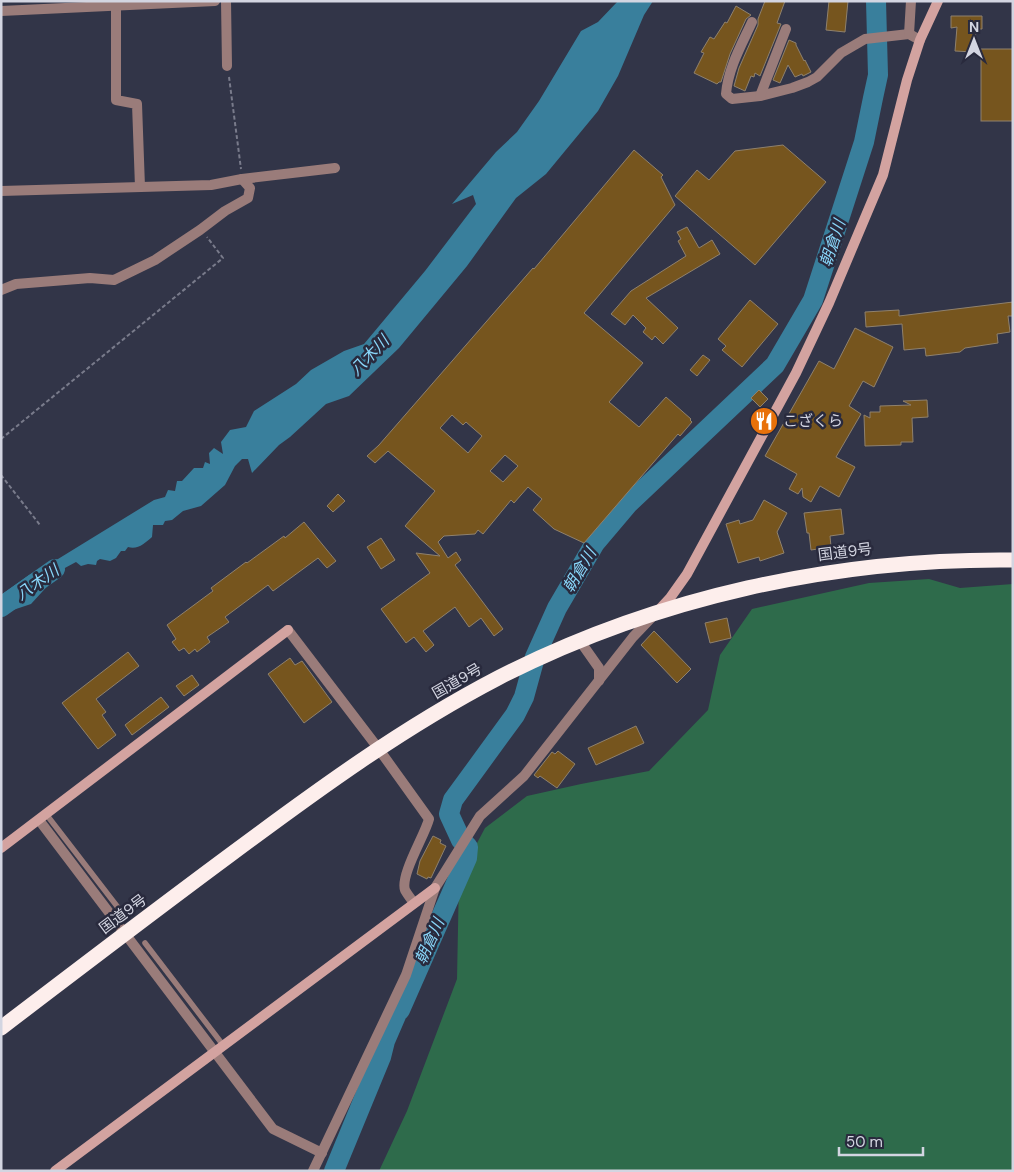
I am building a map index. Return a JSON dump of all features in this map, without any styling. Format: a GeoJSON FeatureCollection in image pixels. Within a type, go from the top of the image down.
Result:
{"type":"FeatureCollection","features":[{"type":"Feature","properties":{"kind":"highway","name":"国道9号"},"geometry":{"type":"LineString","coordinates":[[1,1028],[314,792],[378,748],[520,667],[580,641],[655,614],[722,594],[805,575],[896,564],[1013,560]]}},
{"type":"Feature","properties":{"kind":"street"},"geometry":{"type":"LineString","coordinates":[[1,11],[215,1]]}},
{"type":"Feature","properties":{"kind":"street"},"geometry":{"type":"LineString","coordinates":[[226,1],[227,66]]}},
{"type":"Feature","properties":{"kind":"street"},"geometry":{"type":"LineString","coordinates":[[909,34],[911,1]]}},
{"type":"Feature","properties":{"kind":"street"},"geometry":{"type":"LineString","coordinates":[[313,1171],[406,975],[434,888],[480,816],[524,776],[633,637],[670,598],[687,574],[796,373],[829,303],[883,175],[907,80],[920,40],[938,1]]}},
{"type":"Feature","properties":{"kind":"street"},"geometry":{"type":"LineString","coordinates":[[116,6],[116,100],[137,104],[140,187]]}},
{"type":"Feature","properties":{"kind":"street"},"geometry":{"type":"LineString","coordinates":[[752,22],[726,86],[726,94],[732,98],[760,96],[808,82],[817,77],[841,53],[865,39],[909,34],[920,40]]}},
{"type":"Feature","properties":{"kind":"street"},"geometry":{"type":"LineString","coordinates":[[760,96],[786,29]]}},
{"type":"Feature","properties":{"kind":"street"},"geometry":{"type":"LineString","coordinates":[[1,191],[211,185],[242,179],[335,168]]}},
{"type":"Feature","properties":{"kind":"street"},"geometry":{"type":"LineString","coordinates":[[1,290],[16,284],[90,278],[114,280],[155,260],[225,211],[248,198],[250,188],[242,179]]}},
{"type":"Feature","properties":{"kind":"street"},"geometry":{"type":"LineString","coordinates":[[1,848],[288,630],[378,748],[429,819],[412,859],[404,884],[405,890],[414,903]]}},
{"type":"Feature","properties":{"kind":"street"},"geometry":{"type":"LineString","coordinates":[[580,641],[599,668],[599,681]]}},
{"type":"Feature","properties":{"kind":"street"},"geometry":{"type":"LineString","coordinates":[[42,817],[126,933],[219,1048],[273,1130],[322,1153]]}},
{"type":"Feature","properties":{"kind":"street"},"geometry":{"type":"LineString","coordinates":[[55,1171],[434,888]]}},
{"type":"Feature","properties":{"kind":"lane"},"geometry":{"type":"LineString","coordinates":[[42,817],[123,914]]}},
{"type":"Feature","properties":{"kind":"lane"},"geometry":{"type":"LineString","coordinates":[[144,943],[219,1048]]}},
{"type":"Feature","properties":{"kind":"path"},"geometry":{"type":"LineString","coordinates":[[227,66],[242,179]]}},
{"type":"Feature","properties":{"kind":"path"},"geometry":{"type":"LineString","coordinates":[[1,439],[223,258],[200,230]]}},
{"type":"Feature","properties":{"kind":"path"},"geometry":{"type":"LineString","coordinates":[[1,475],[40,524]]}},
{"type":"Feature","properties":{"kind":"green space"},"geometry":{"type":"Polygon","coordinates":[[[929,579],[960,588],[1013,584],[1013,1171],[379,1171],[407,1111],[457,979],[459,877],[485,828],[527,796],[649,771],[708,710],[720,655],[752,609],[869,583],[929,579]]]}},
{"type":"Feature","properties":{"kind":"water"},"geometry":{"type":"Polygon","coordinates":[[[618,1],[653,1],[644,15],[618,76],[598,111],[546,174],[516,198],[467,266],[399,348],[349,396],[326,404],[279,445],[252,473],[248,459],[242,459],[235,466],[225,485],[201,506],[183,511],[172,520],[165,521],[163,525],[153,525],[152,537],[144,544],[135,548],[128,547],[110,561],[100,559],[96,565],[88,564],[81,566],[76,562],[63,569],[31,604],[10,611],[1,617],[1,595],[29,575],[154,500],[165,497],[168,490],[175,491],[177,481],[182,481],[194,468],[203,468],[205,462],[210,464],[209,453],[214,448],[223,454],[221,442],[230,430],[246,427],[254,411],[296,384],[311,370],[344,351],[364,344],[425,271],[476,204],[473,195],[452,204],[496,152],[517,132],[539,101],[581,31],[598,22],[618,1]]]}},
{"type":"Feature","properties":{"kind":"building"},"geometry":{"type":"Polygon","coordinates":[[[765,1],[785,1],[777,23],[781,24],[760,76],[755,73],[754,77],[751,76],[745,91],[734,86],[739,68],[758,25],[758,19],[765,1]]]}},
{"type":"Feature","properties":{"kind":"building"},"geometry":{"type":"Polygon","coordinates":[[[829,1],[848,1],[845,32],[826,30],[829,1]]]}},
{"type":"Feature","properties":{"kind":"building"},"geometry":{"type":"Polygon","coordinates":[[[736,6],[751,15],[746,19],[730,54],[721,82],[717,84],[694,73],[704,53],[701,52],[710,37],[714,39],[725,22],[727,23],[736,6]]]}},
{"type":"Feature","properties":{"kind":"building"},"geometry":{"type":"Polygon","coordinates":[[[951,16],[982,16],[982,29],[976,29],[974,52],[955,51],[957,27],[951,28],[951,16]]]}},
{"type":"Feature","properties":{"kind":"building"},"geometry":{"type":"Polygon","coordinates":[[[789,40],[796,43],[811,72],[795,77],[788,65],[780,83],[773,80],[789,40]]]}},
{"type":"Feature","properties":{"kind":"building"},"geometry":{"type":"Polygon","coordinates":[[[981,49],[1013,49],[1013,121],[981,121],[981,49]]]}},
{"type":"Feature","properties":{"kind":"building"},"geometry":{"type":"Polygon","coordinates":[[[783,145],[826,182],[755,265],[675,196],[697,170],[709,180],[735,151],[783,145]]]}},
{"type":"Feature","properties":{"kind":"building"},"geometry":{"type":"Polygon","coordinates":[[[634,150],[663,175],[661,177],[675,205],[584,313],[643,363],[609,402],[639,427],[666,397],[692,422],[680,436],[678,434],[584,543],[554,529],[533,510],[542,499],[528,487],[514,503],[511,500],[483,534],[478,530],[475,534],[444,536],[438,542],[448,558],[456,552],[461,560],[455,565],[503,629],[494,636],[481,618],[469,627],[455,607],[423,631],[434,645],[426,652],[414,637],[406,643],[381,609],[430,573],[416,553],[440,556],[405,526],[435,491],[388,451],[375,463],[367,456],[379,445],[534,269],[634,150]],[[452,415],[440,428],[468,453],[482,436],[466,422],[463,425],[452,415]],[[505,455],[490,471],[503,482],[518,466],[505,455]]]}},
{"type":"Feature","properties":{"kind":"building"},"geometry":{"type":"Polygon","coordinates":[[[687,227],[699,248],[712,240],[720,254],[646,298],[678,328],[663,344],[655,336],[652,340],[643,332],[646,328],[633,315],[625,325],[611,314],[631,291],[686,256],[678,241],[681,239],[677,232],[687,227]]]}},
{"type":"Feature","properties":{"kind":"building"},"geometry":{"type":"Polygon","coordinates":[[[750,300],[778,324],[742,367],[722,350],[726,346],[718,339],[750,300]]]}},
{"type":"Feature","properties":{"kind":"building"},"geometry":{"type":"Polygon","coordinates":[[[1013,302],[1013,316],[1008,316],[1010,332],[997,334],[998,343],[965,348],[960,352],[926,356],[925,348],[904,350],[902,324],[866,327],[865,312],[899,310],[899,316],[1013,302]]]}},
{"type":"Feature","properties":{"kind":"building"},"geometry":{"type":"Polygon","coordinates":[[[855,328],[893,347],[874,387],[863,381],[849,406],[861,414],[836,457],[855,467],[839,497],[820,486],[811,502],[803,497],[802,488],[798,494],[789,489],[797,474],[765,456],[819,361],[834,369],[855,328]]]}},
{"type":"Feature","properties":{"kind":"building"},"geometry":{"type":"Polygon","coordinates":[[[703,355],[710,360],[697,376],[690,370],[703,355]]]}},
{"type":"Feature","properties":{"kind":"building"},"geometry":{"type":"Polygon","coordinates":[[[759,390],[768,399],[760,407],[751,398],[759,390]]]}},
{"type":"Feature","properties":{"kind":"building"},"geometry":{"type":"Polygon","coordinates":[[[927,400],[928,417],[912,418],[913,442],[901,442],[901,445],[865,446],[864,415],[870,418],[870,412],[880,412],[880,406],[911,405],[903,401],[927,400]]]}},
{"type":"Feature","properties":{"kind":"building"},"geometry":{"type":"Polygon","coordinates":[[[338,494],[345,501],[333,512],[327,506],[338,494]]]}},
{"type":"Feature","properties":{"kind":"building"},"geometry":{"type":"Polygon","coordinates":[[[764,500],[787,513],[777,532],[784,553],[760,561],[759,557],[738,563],[726,524],[739,520],[740,524],[753,520],[764,500]]]}},
{"type":"Feature","properties":{"kind":"building"},"geometry":{"type":"Polygon","coordinates":[[[841,509],[844,534],[830,536],[831,547],[811,550],[804,513],[841,509]]]}},
{"type":"Feature","properties":{"kind":"building"},"geometry":{"type":"Polygon","coordinates":[[[304,522],[336,561],[327,568],[318,558],[273,591],[268,585],[225,617],[229,622],[207,637],[210,642],[197,652],[195,649],[189,654],[184,648],[179,651],[172,642],[176,639],[167,625],[213,591],[211,588],[284,536],[285,538],[304,522]]]}},
{"type":"Feature","properties":{"kind":"building"},"geometry":{"type":"Polygon","coordinates":[[[381,538],[395,560],[381,569],[367,547],[381,538]]]}},
{"type":"Feature","properties":{"kind":"building"},"geometry":{"type":"Polygon","coordinates":[[[727,618],[731,638],[710,643],[705,623],[727,618]]]}},
{"type":"Feature","properties":{"kind":"building"},"geometry":{"type":"Polygon","coordinates":[[[654,631],[691,669],[677,683],[641,645],[654,631]]]}},
{"type":"Feature","properties":{"kind":"building"},"geometry":{"type":"Polygon","coordinates":[[[128,652],[139,666],[96,699],[106,712],[102,715],[116,735],[98,749],[62,703],[128,652]]]}},
{"type":"Feature","properties":{"kind":"building"},"geometry":{"type":"Polygon","coordinates":[[[290,658],[295,665],[302,661],[332,702],[304,723],[268,674],[290,658]]]}},
{"type":"Feature","properties":{"kind":"building"},"geometry":{"type":"Polygon","coordinates":[[[192,675],[199,685],[184,696],[176,686],[192,675]]]}},
{"type":"Feature","properties":{"kind":"building"},"geometry":{"type":"Polygon","coordinates":[[[161,697],[169,707],[132,735],[125,725],[161,697]]]}},
{"type":"Feature","properties":{"kind":"building"},"geometry":{"type":"Polygon","coordinates":[[[636,726],[644,743],[596,765],[588,748],[636,726]]]}},
{"type":"Feature","properties":{"kind":"building"},"geometry":{"type":"Polygon","coordinates":[[[558,751],[575,764],[557,788],[540,776],[538,778],[534,775],[552,752],[555,754],[558,751]]]}},
{"type":"Feature","properties":{"kind":"building"},"geometry":{"type":"Polygon","coordinates":[[[433,836],[441,840],[440,843],[446,846],[431,878],[428,877],[427,879],[417,874],[420,861],[433,836]]]}},
{"type":"Feature","properties":{"kind":"waterway","name":"朝倉川"},"geometry":{"type":"LineString","coordinates":[[334,1171],[381,1057],[385,1041],[467,858],[468,847],[461,840],[449,814],[453,800],[515,715],[524,697],[535,657],[557,608],[595,543],[628,504],[775,365],[813,300],[864,142],[878,75],[876,1]]}},
{"type":"Feature","properties":{"kind":"waterway","name":"八木川"},"geometry":{"type":"LineString","coordinates":[[1,607],[55,569]]}},
{"type":"Feature","properties":{"kind":"place","name":"こざくら"},"geometry":{"type":"Point","coordinates":[764,421]}}]}
